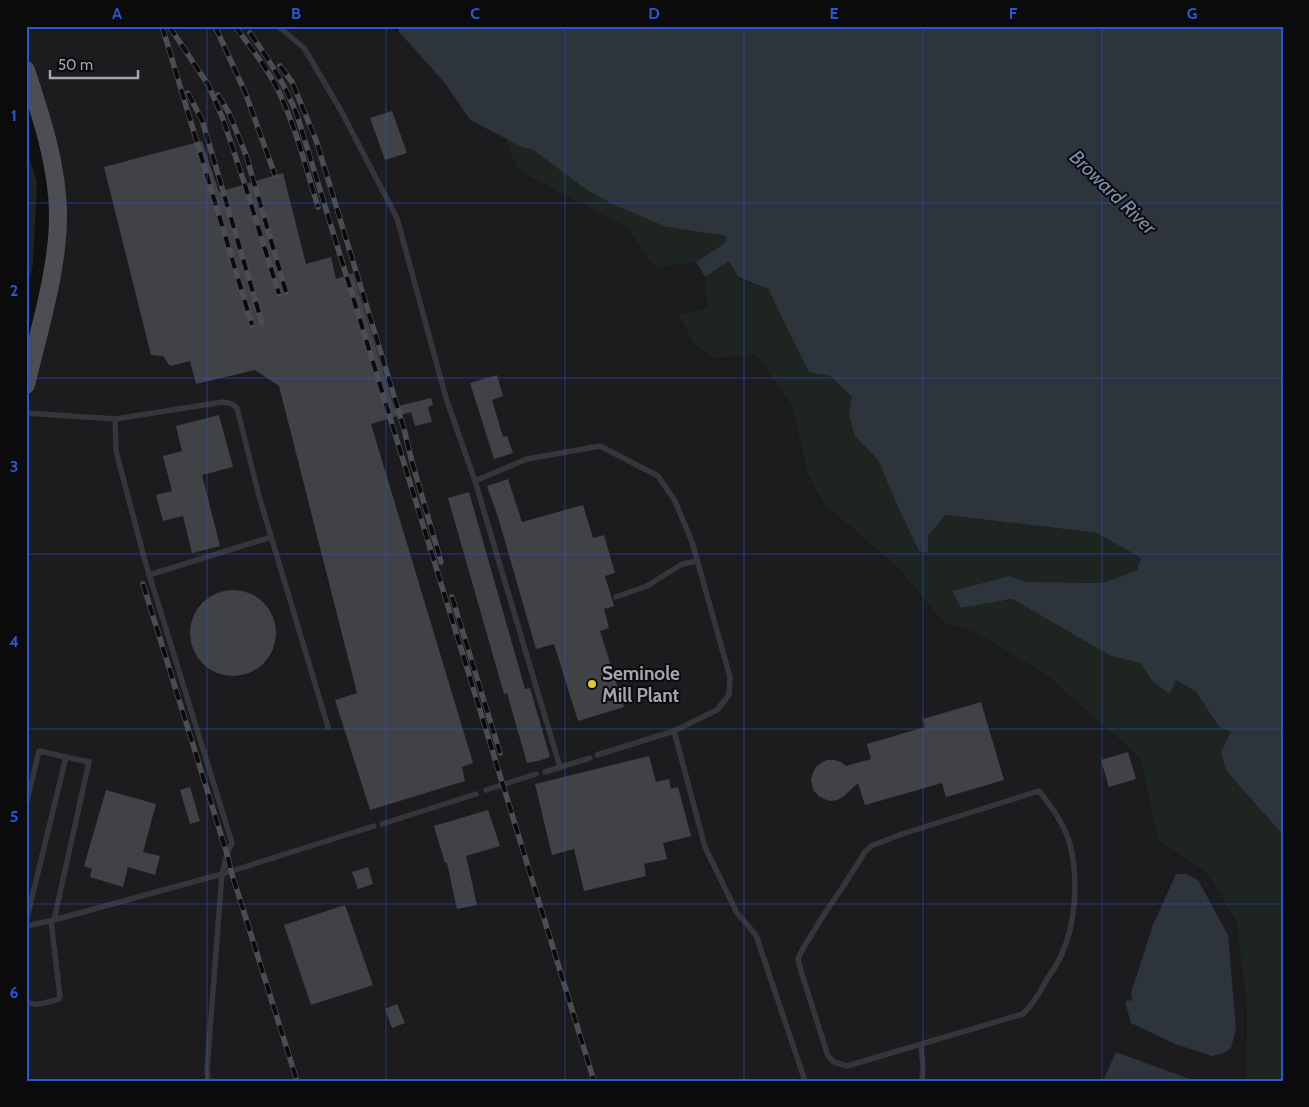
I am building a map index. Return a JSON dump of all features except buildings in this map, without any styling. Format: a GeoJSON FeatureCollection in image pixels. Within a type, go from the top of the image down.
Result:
{"type":"FeatureCollection","features":[{"type":"Feature","properties":{"kind":"main road"},"geometry":{"type":"LineString","coordinates":[[26,70],[44,124],[51,155],[58,211],[54,261],[26,385]]}},
{"type":"Feature","properties":{"kind":"lane"},"geometry":{"type":"LineString","coordinates":[[278,26],[304,48],[340,109],[397,218],[446,398],[475,481],[560,767]]}},
{"type":"Feature","properties":{"kind":"lane"},"geometry":{"type":"LineString","coordinates":[[26,413],[115,419],[223,402],[232,404],[237,408],[259,496],[328,727]]}},
{"type":"Feature","properties":{"kind":"lane"},"geometry":{"type":"LineString","coordinates":[[115,419],[116,451],[149,575],[232,844],[222,874],[206,1069],[208,1081]]}},
{"type":"Feature","properties":{"kind":"lane"},"geometry":{"type":"LineString","coordinates":[[475,481],[527,458],[600,446],[658,476],[675,502],[692,542],[730,677],[729,695],[717,710],[674,731],[597,755]]}},
{"type":"Feature","properties":{"kind":"lane"},"geometry":{"type":"LineString","coordinates":[[149,575],[271,537]]}},
{"type":"Feature","properties":{"kind":"lane"},"geometry":{"type":"LineString","coordinates":[[616,597],[647,586],[682,564],[697,561]]}},
{"type":"Feature","properties":{"kind":"lane"},"geometry":{"type":"LineString","coordinates":[[674,731],[705,847],[737,913],[756,936],[805,1081]]}},
{"type":"Feature","properties":{"kind":"lane"},"geometry":{"type":"LineString","coordinates":[[26,805],[39,750],[89,762],[52,921],[60,996],[56,1000],[33,1004],[29,1004],[26,1001]]}},
{"type":"Feature","properties":{"kind":"lane"},"geometry":{"type":"LineString","coordinates":[[66,757],[26,924],[52,921],[222,874],[374,826]]}},
{"type":"Feature","properties":{"kind":"lane"},"geometry":{"type":"LineString","coordinates":[[546,772],[590,758]]}},
{"type":"Feature","properties":{"kind":"lane"},"geometry":{"type":"LineString","coordinates":[[486,790],[536,774]]}},
{"type":"Feature","properties":{"kind":"lane"},"geometry":{"type":"LineString","coordinates":[[1039,791],[1063,826],[1070,847],[1074,873],[1075,900],[1070,933],[1061,956],[1034,1002],[1023,1014],[921,1045],[847,1066],[834,1062],[828,1056],[801,971],[798,959],[801,952],[822,916],[871,846],[902,834],[1039,791]]}},
{"type":"Feature","properties":{"kind":"lane"},"geometry":{"type":"LineString","coordinates":[[382,824],[476,794]]}},
{"type":"Feature","properties":{"kind":"lane"},"geometry":{"type":"LineString","coordinates":[[921,1045],[922,1081]]}},
{"type":"Feature","properties":{"kind":"shaded area"},"geometry":{"type":"Polygon","coordinates":[[[26,26],[392,26],[444,82],[470,120],[505,138],[518,171],[625,226],[656,267],[696,262],[705,277],[707,308],[678,315],[695,346],[714,358],[756,355],[791,404],[808,474],[823,503],[898,568],[944,623],[975,632],[1045,674],[1140,758],[1158,840],[1206,872],[1236,921],[1247,1009],[1246,1081],[26,1081],[26,411],[60,271],[53,133],[26,49],[26,26]]]}},
{"type":"Feature","properties":{"kind":"shaded area"},"geometry":{"type":"Polygon","coordinates":[[[505,138],[524,148],[534,149],[585,189],[666,227],[726,236],[725,243],[696,262],[656,268],[625,226],[518,171],[505,138]]]}},
{"type":"Feature","properties":{"kind":"shaded area"},"geometry":{"type":"Polygon","coordinates":[[[26,147],[37,182],[33,264],[26,293],[26,147]]]}},
{"type":"Feature","properties":{"kind":"shaded area"},"geometry":{"type":"Polygon","coordinates":[[[729,260],[738,278],[768,289],[809,371],[830,376],[852,397],[849,415],[855,437],[878,460],[919,551],[928,536],[946,515],[1097,533],[1141,558],[1137,570],[1103,583],[1028,582],[1009,576],[952,591],[962,608],[1012,599],[1111,656],[1140,663],[1152,681],[1170,694],[1176,680],[1196,692],[1219,727],[1231,732],[1227,772],[1283,835],[1283,1081],[1246,1081],[1247,1009],[1236,921],[1206,872],[1158,840],[1140,758],[1045,674],[975,632],[944,623],[898,568],[823,503],[808,474],[791,404],[756,355],[714,358],[695,346],[678,315],[707,308],[705,277],[729,260]]]}},
{"type":"Feature","properties":{"kind":"water","name":"Broward River"},"geometry":{"type":"Polygon","coordinates":[[[397,26],[1283,26],[1283,835],[1227,772],[1221,752],[1231,732],[1219,727],[1196,692],[1176,680],[1170,694],[1152,681],[1140,663],[1111,656],[1012,599],[961,608],[952,591],[1009,576],[1028,582],[1103,583],[1137,570],[1141,558],[1097,533],[946,515],[928,536],[928,553],[919,551],[878,460],[855,437],[849,415],[852,397],[830,376],[809,372],[768,289],[738,277],[729,261],[705,277],[696,262],[725,243],[726,236],[666,227],[613,204],[585,189],[534,150],[524,148],[470,120],[444,82],[399,32],[397,26]]]}},
{"type":"Feature","properties":{"kind":"water"},"geometry":{"type":"Polygon","coordinates":[[[1176,874],[1186,874],[1198,880],[1228,935],[1236,1029],[1231,1048],[1224,1053],[1212,1056],[1175,1044],[1131,1023],[1125,1002],[1127,1000],[1132,1001],[1131,993],[1153,925],[1176,874]]]}},
{"type":"Feature","properties":{"kind":"water"},"geometry":{"type":"Polygon","coordinates":[[[1116,1052],[1195,1081],[1103,1081],[1116,1052]]]}},
{"type":"Feature","properties":{"kind":"railway"},"geometry":{"type":"LineString","coordinates":[[162,26],[252,325]]}},
{"type":"Feature","properties":{"kind":"railway"},"geometry":{"type":"LineString","coordinates":[[169,26],[209,86],[223,119],[279,294]]}},
{"type":"Feature","properties":{"kind":"railway"},"geometry":{"type":"LineString","coordinates":[[215,26],[245,92],[275,175]]}},
{"type":"Feature","properties":{"kind":"railway"},"geometry":{"type":"LineString","coordinates":[[235,26],[264,65],[278,90],[295,133],[318,207]]}},
{"type":"Feature","properties":{"kind":"railway"},"geometry":{"type":"LineString","coordinates":[[250,33],[276,72],[297,115],[594,1081]]}},
{"type":"Feature","properties":{"kind":"railway"},"geometry":{"type":"LineString","coordinates":[[280,66],[292,82],[316,140],[404,429],[441,562]]}},
{"type":"Feature","properties":{"kind":"railway"},"geometry":{"type":"LineString","coordinates":[[188,93],[202,120],[262,323]]}},
{"type":"Feature","properties":{"kind":"railway"},"geometry":{"type":"LineString","coordinates":[[218,95],[229,113],[246,155],[286,292]]}},
{"type":"Feature","properties":{"kind":"railway"},"geometry":{"type":"LineString","coordinates":[[143,584],[297,1081]]}},
{"type":"Feature","properties":{"kind":"railway"},"geometry":{"type":"LineString","coordinates":[[452,597],[500,753]]}},
{"type":"Feature","properties":{"kind":"place","name":"Seminole Mill Plant"},"geometry":{"type":"Point","coordinates":[592,684]}}]}
